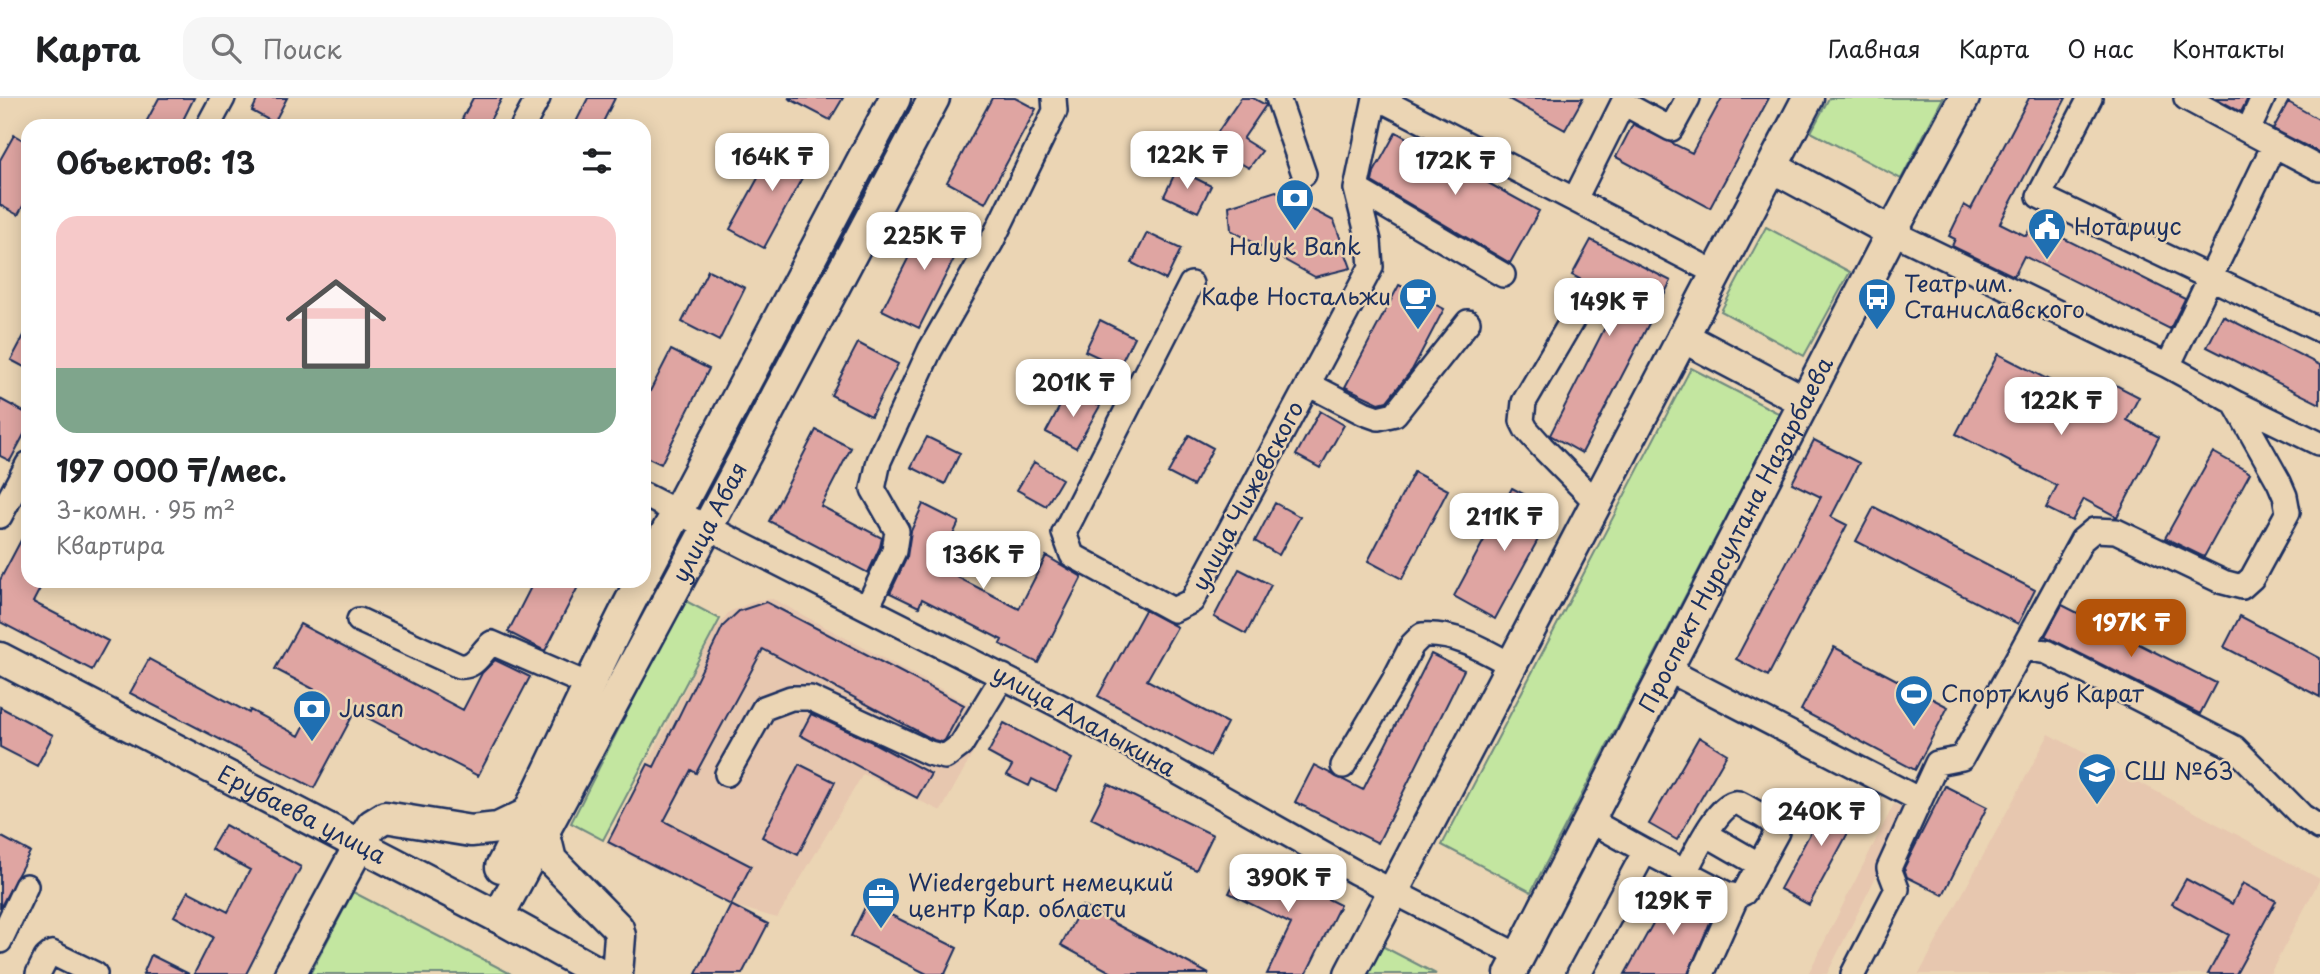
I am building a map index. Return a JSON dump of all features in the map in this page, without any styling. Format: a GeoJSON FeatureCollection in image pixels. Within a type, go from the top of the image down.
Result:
{"type":"FeatureCollection","features":[{"type":"Feature","properties":{"kind":"main road","name":"улица Абая"},"geometry":{"type":"LineString","coordinates":[[651,562],[895,98]]}},
{"type":"Feature","properties":{"kind":"main road","name":"улица Абая"},"geometry":{"type":"LineString","coordinates":[[537,822],[707,528],[933,98]]}},
{"type":"Feature","properties":{"kind":"main road"},"geometry":{"type":"LineString","coordinates":[[1350,974],[1808,98]]}},
{"type":"Feature","properties":{"kind":"main road","name":"Проспект Нурсултана Назарбаева"},"geometry":{"type":"LineString","coordinates":[[1514,965],[1804,401],[1964,98]]}},
{"type":"Feature","properties":{"kind":"main road"},"geometry":{"type":"LineString","coordinates":[[1772,166],[1892,232]]}},
{"type":"Feature","properties":{"kind":"main road"},"geometry":{"type":"LineString","coordinates":[[1683,337],[1804,401]]}},
{"type":"Feature","properties":{"kind":"main road","name":"улица Абая"},"geometry":{"type":"LineString","coordinates":[[537,822],[589,685],[638,588]]}},
{"type":"Feature","properties":{"kind":"main road","name":"Ерубаева улица"},"geometry":{"type":"LineString","coordinates":[[0,658],[360,844],[601,974]]}},
{"type":"Feature","properties":{"kind":"main road"},"geometry":{"type":"LineString","coordinates":[[290,974],[360,844],[372,825],[385,817],[471,831],[537,822]]}},
{"type":"Feature","properties":{"kind":"main road"},"geometry":{"type":"LineString","coordinates":[[489,912],[537,822]]}},
{"type":"Feature","properties":{"kind":"main road"},"geometry":{"type":"LineString","coordinates":[[537,822],[551,860],[618,928],[620,936],[617,974]]}},
{"type":"Feature","properties":{"kind":"street"},"geometry":{"type":"LineString","coordinates":[[212,119],[223,98]]}},
{"type":"Feature","properties":{"kind":"street"},"geometry":{"type":"LineString","coordinates":[[527,119],[538,98]]}},
{"type":"Feature","properties":{"kind":"street"},"geometry":{"type":"LineString","coordinates":[[867,608],[894,551],[897,531],[873,489],[878,461],[930,350],[998,229],[1055,111],[1054,98]]}},
{"type":"Feature","properties":{"kind":"street"},"geometry":{"type":"LineString","coordinates":[[1278,98],[1304,174]]}},
{"type":"Feature","properties":{"kind":"street"},"geometry":{"type":"LineString","coordinates":[[1376,98],[1716,273]]}},
{"type":"Feature","properties":{"kind":"street","name":"улица Чижевского"},"geometry":{"type":"LineString","coordinates":[[1191,284],[1063,533],[1072,555],[1173,610],[1192,601],[1371,267],[1369,241],[1356,189],[1376,98]]}},
{"type":"Feature","properties":{"kind":"street"},"geometry":{"type":"LineString","coordinates":[[1575,199],[1623,103],[1671,129],[1688,98]]}},
{"type":"Feature","properties":{"kind":"street"},"geometry":{"type":"LineString","coordinates":[[2090,98],[2039,195],[2320,330]]}},
{"type":"Feature","properties":{"kind":"street"},"geometry":{"type":"LineString","coordinates":[[2186,98],[2320,169]]}},
{"type":"Feature","properties":{"kind":"street"},"geometry":{"type":"LineString","coordinates":[[2248,131],[2263,98]]}},
{"type":"Feature","properties":{"kind":"street"},"geometry":{"type":"LineString","coordinates":[[2168,366],[2274,145]]}},
{"type":"Feature","properties":{"kind":"street"},"geometry":{"type":"LineString","coordinates":[[1356,189],[1503,275]]}},
{"type":"Feature","properties":{"kind":"street"},"geometry":{"type":"LineString","coordinates":[[1892,232],[2168,366],[2318,443]]}},
{"type":"Feature","properties":{"kind":"street"},"geometry":{"type":"LineString","coordinates":[[1584,300],[1524,402],[1522,421],[1534,438],[1596,502]]}},
{"type":"Feature","properties":{"kind":"street"},"geometry":{"type":"LineString","coordinates":[[1308,384],[1378,418],[1395,414],[1468,322]]}},
{"type":"Feature","properties":{"kind":"street"},"geometry":{"type":"LineString","coordinates":[[1853,974],[1897,889],[1889,868],[1937,763],[1962,758],[2082,540],[2094,530],[2116,531],[2223,582],[2242,587],[2252,578],[2288,512],[2279,481],[2234,402]]}},
{"type":"Feature","properties":{"kind":"street"},"geometry":{"type":"LineString","coordinates":[[0,516],[21,477]]}},
{"type":"Feature","properties":{"kind":"street","name":"улица Алалыкина"},"geometry":{"type":"LineString","coordinates":[[651,499],[1003,676],[1392,891],[1514,965]]}},
{"type":"Feature","properties":{"kind":"street"},"geometry":{"type":"LineString","coordinates":[[359,620],[459,666],[468,667],[492,643],[589,685]]}},
{"type":"Feature","properties":{"kind":"street"},"geometry":{"type":"LineString","coordinates":[[1343,766],[1394,682],[1412,645],[1422,635],[1437,634],[1458,638],[1511,665]]}},
{"type":"Feature","properties":{"kind":"street"},"geometry":{"type":"LineString","coordinates":[[2022,648],[2047,652],[2235,748],[2302,816],[2320,828]]}},
{"type":"Feature","properties":{"kind":"street"},"geometry":{"type":"LineString","coordinates":[[1666,669],[1920,800]]}},
{"type":"Feature","properties":{"kind":"street"},"geometry":{"type":"LineString","coordinates":[[727,774],[764,708],[791,698],[810,698],[945,757],[961,745],[1003,676]]}},
{"type":"Feature","properties":{"kind":"street"},"geometry":{"type":"LineString","coordinates":[[1589,820],[1645,851],[1685,872],[1727,894],[1737,896],[1744,893],[1777,832],[1769,820],[1738,803],[1730,804],[1724,807],[1706,834],[1685,872]]}},
{"type":"Feature","properties":{"kind":"street"},"geometry":{"type":"LineString","coordinates":[[1706,834],[1760,864]]}},
{"type":"Feature","properties":{"kind":"street"},"geometry":{"type":"LineString","coordinates":[[1578,974],[1645,851]]}},
{"type":"Feature","properties":{"kind":"street"},"geometry":{"type":"LineString","coordinates":[[0,942],[26,886]]}},
{"type":"Feature","properties":{"kind":"street"},"geometry":{"type":"LineString","coordinates":[[1702,974],[1737,896]]}},
{"type":"Feature","properties":{"kind":"street"},"geometry":{"type":"LineString","coordinates":[[38,974],[46,958],[52,953],[95,974]]}},
{"type":"Feature","properties":{"kind":"shaded area"},"geometry":{"type":"Polygon","coordinates":[[[773,599],[993,717],[941,811],[863,774],[777,918],[731,905],[607,845],[713,633],[729,612],[757,600],[773,599]]]}},
{"type":"Feature","properties":{"kind":"shaded area","name":"СШ №63"},"geometry":{"type":"Polygon","coordinates":[[[2049,734],[2320,879],[2270,974],[1919,974],[2049,734]]]}},
{"type":"Feature","properties":{"kind":"shaded area"},"geometry":{"type":"Polygon","coordinates":[[[1894,804],[1909,811],[1827,974],[1808,974],[1894,804]]]}},
{"type":"Feature","properties":{"kind":"green space"},"geometry":{"type":"Polygon","coordinates":[[[1829,98],[1943,98],[1901,179],[1811,132],[1829,98]]]}},
{"type":"Feature","properties":{"kind":"green space"},"geometry":{"type":"Polygon","coordinates":[[[1766,227],[1850,272],[1804,356],[1721,311],[1766,227]]]}},
{"type":"Feature","properties":{"kind":"green space"},"geometry":{"type":"Polygon","coordinates":[[[1691,368],[1780,414],[1531,892],[1442,845],[1691,368]]]}},
{"type":"Feature","properties":{"kind":"green space"},"geometry":{"type":"Polygon","coordinates":[[[684,600],[720,619],[603,840],[571,823],[684,600]]]}},
{"type":"Feature","properties":{"kind":"green space"},"geometry":{"type":"Polygon","coordinates":[[[353,892],[511,974],[310,974],[353,892]]]}},
{"type":"Feature","properties":{"kind":"green space"},"geometry":{"type":"Polygon","coordinates":[[[1382,946],[1436,974],[1368,974],[1382,946]]]}},
{"type":"Feature","properties":{"kind":"building"},"geometry":{"type":"Polygon","coordinates":[[[159,98],[194,98],[184,119],[148,119],[159,98]]]}},
{"type":"Feature","properties":{"kind":"building"},"geometry":{"type":"Polygon","coordinates":[[[258,98],[287,98],[276,119],[267,119],[252,111],[258,98]]]}},
{"type":"Feature","properties":{"kind":"building"},"geometry":{"type":"Polygon","coordinates":[[[473,98],[502,98],[491,119],[462,119],[473,98]]]}},
{"type":"Feature","properties":{"kind":"building"},"geometry":{"type":"Polygon","coordinates":[[[588,98],[615,98],[604,119],[578,119],[588,98]]]}},
{"type":"Feature","properties":{"kind":"building"},"geometry":{"type":"Polygon","coordinates":[[[788,98],[843,98],[830,120],[788,98]]]}},
{"type":"Feature","properties":{"kind":"building"},"geometry":{"type":"Polygon","coordinates":[[[992,98],[1015,98],[1036,109],[985,203],[947,182],[992,98]]]}},
{"type":"Feature","properties":{"kind":"building"},"geometry":{"type":"Polygon","coordinates":[[[1241,98],[1253,98],[1266,105],[1243,139],[1262,151],[1249,168],[1209,145],[1241,98]]]}},
{"type":"Feature","properties":{"kind":"building"},"geometry":{"type":"Polygon","coordinates":[[[1507,98],[1583,98],[1565,130],[1507,98]]]}},
{"type":"Feature","properties":{"kind":"building"},"geometry":{"type":"Polygon","coordinates":[[[1722,98],[1769,98],[1710,208],[1616,157],[1633,124],[1692,153],[1722,98]]]}},
{"type":"Feature","properties":{"kind":"building"},"geometry":{"type":"Polygon","coordinates":[[[2029,98],[2066,98],[2000,223],[2026,236],[2033,223],[2185,299],[2170,329],[2024,256],[2014,276],[1952,246],[1955,239],[1949,236],[1964,205],[1971,209],[2029,98]]]}},
{"type":"Feature","properties":{"kind":"building"},"geometry":{"type":"Polygon","coordinates":[[[2216,98],[2248,98],[2241,112],[2216,98]]]}},
{"type":"Feature","properties":{"kind":"building"},"geometry":{"type":"Polygon","coordinates":[[[2288,102],[2320,120],[2320,153],[2273,129],[2288,102]]]}},
{"type":"Feature","properties":{"kind":"building"},"geometry":{"type":"Polygon","coordinates":[[[1396,132],[1539,211],[1510,263],[1372,182],[1374,172],[1396,132]]]}},
{"type":"Feature","properties":{"kind":"building"},"geometry":{"type":"Polygon","coordinates":[[[14,135],[21,139],[21,210],[18,215],[0,205],[0,160],[14,135]]]}},
{"type":"Feature","properties":{"kind":"building"},"geometry":{"type":"Polygon","coordinates":[[[780,138],[814,156],[764,248],[730,229],[780,138]]]}},
{"type":"Feature","properties":{"kind":"building"},"geometry":{"type":"Polygon","coordinates":[[[1177,169],[1211,186],[1198,212],[1164,196],[1177,169]]]}},
{"type":"Feature","properties":{"kind":"building"},"geometry":{"type":"Polygon","coordinates":[[[1276,191],[1334,221],[1351,268],[1315,277],[1231,230],[1229,206],[1276,191]]]}},
{"type":"Feature","properties":{"kind":"building"},"geometry":{"type":"Polygon","coordinates":[[[929,217],[966,235],[919,328],[882,310],[929,217]]]}},
{"type":"Feature","properties":{"kind":"building"},"geometry":{"type":"Polygon","coordinates":[[[1147,233],[1181,249],[1166,280],[1132,263],[1147,233]]]}},
{"type":"Feature","properties":{"kind":"building"},"geometry":{"type":"Polygon","coordinates":[[[1591,240],[1671,281],[1582,453],[1550,435],[1619,300],[1572,275],[1591,240]]]}},
{"type":"Feature","properties":{"kind":"building"},"geometry":{"type":"Polygon","coordinates":[[[708,270],[745,288],[719,341],[682,322],[708,270]]]}},
{"type":"Feature","properties":{"kind":"building"},"geometry":{"type":"Polygon","coordinates":[[[1399,285],[1444,309],[1412,370],[1387,401],[1379,403],[1345,387],[1399,285]]]}},
{"type":"Feature","properties":{"kind":"building"},"geometry":{"type":"Polygon","coordinates":[[[2223,316],[2320,365],[2320,404],[2207,347],[2223,316]]]}},
{"type":"Feature","properties":{"kind":"building"},"geometry":{"type":"Polygon","coordinates":[[[1100,320],[1134,337],[1119,367],[1085,351],[1100,320]]]}},
{"type":"Feature","properties":{"kind":"building"},"geometry":{"type":"Polygon","coordinates":[[[21,341],[21,365],[11,360],[21,341]]]}},
{"type":"Feature","properties":{"kind":"building"},"geometry":{"type":"Polygon","coordinates":[[[858,343],[898,364],[871,416],[831,395],[858,343]]]}},
{"type":"Feature","properties":{"kind":"building"},"geometry":{"type":"Polygon","coordinates":[[[671,350],[709,369],[661,464],[651,459],[651,389],[671,350]]]}},
{"type":"Feature","properties":{"kind":"building"},"geometry":{"type":"Polygon","coordinates":[[[1998,354],[2100,406],[2112,383],[2139,397],[2127,420],[2159,437],[2117,517],[2084,499],[2072,521],[2046,508],[2057,486],[1956,434],[1998,354]]]}},
{"type":"Feature","properties":{"kind":"building"},"geometry":{"type":"Polygon","coordinates":[[[1069,389],[1100,406],[1076,448],[1046,432],[1069,389]]]}},
{"type":"Feature","properties":{"kind":"building"},"geometry":{"type":"Polygon","coordinates":[[[0,399],[21,410],[21,440],[10,461],[0,456],[0,399]]]}},
{"type":"Feature","properties":{"kind":"building"},"geometry":{"type":"Polygon","coordinates":[[[1320,411],[1344,425],[1320,468],[1296,455],[1320,411]]]}},
{"type":"Feature","properties":{"kind":"building"},"geometry":{"type":"Polygon","coordinates":[[[816,430],[851,448],[821,506],[882,538],[868,573],[769,521],[816,430]]]}},
{"type":"Feature","properties":{"kind":"building"},"geometry":{"type":"Polygon","coordinates":[[[1189,435],[1213,448],[1193,486],[1168,473],[1189,435]]]}},
{"type":"Feature","properties":{"kind":"building"},"geometry":{"type":"Polygon","coordinates":[[[927,437],[960,453],[945,484],[911,467],[927,437]]]}},
{"type":"Feature","properties":{"kind":"building"},"geometry":{"type":"Polygon","coordinates":[[[1814,440],[1859,463],[1831,517],[1847,525],[1768,676],[1736,659],[1821,497],[1792,483],[1814,440]]]}},
{"type":"Feature","properties":{"kind":"building"},"geometry":{"type":"Polygon","coordinates":[[[2213,452],[2250,473],[2204,557],[2165,538],[2213,452]]]}},
{"type":"Feature","properties":{"kind":"building"},"geometry":{"type":"Polygon","coordinates":[[[1034,462],[1062,479],[1046,506],[1017,490],[1034,462]]]}},
{"type":"Feature","properties":{"kind":"building"},"geometry":{"type":"Polygon","coordinates":[[[1414,472],[1448,490],[1402,579],[1368,561],[1414,472]]]}},
{"type":"Feature","properties":{"kind":"building"},"geometry":{"type":"Polygon","coordinates":[[[1512,488],[1554,510],[1495,619],[1454,596],[1512,488]]]}},
{"type":"Feature","properties":{"kind":"building"},"geometry":{"type":"Polygon","coordinates":[[[1275,503],[1300,517],[1279,555],[1255,541],[1275,503]]]}},
{"type":"Feature","properties":{"kind":"building"},"geometry":{"type":"Polygon","coordinates":[[[923,504],[959,522],[938,567],[1019,609],[1046,556],[1082,577],[1038,663],[1000,644],[1002,640],[922,599],[919,607],[890,593],[907,557],[911,531],[923,504]]]}},
{"type":"Feature","properties":{"kind":"building"},"geometry":{"type":"Polygon","coordinates":[[[1874,507],[2035,590],[2018,624],[1856,541],[1874,507]]]}},
{"type":"Feature","properties":{"kind":"building"},"geometry":{"type":"Polygon","coordinates":[[[21,540],[21,588],[40,588],[33,602],[108,641],[92,670],[0,622],[0,580],[21,540]]]}},
{"type":"Feature","properties":{"kind":"building"},"geometry":{"type":"Polygon","coordinates":[[[1239,569],[1271,585],[1246,634],[1214,617],[1239,569]]]}},
{"type":"Feature","properties":{"kind":"building"},"geometry":{"type":"Polygon","coordinates":[[[530,588],[577,588],[545,651],[508,632],[530,588]]]}},
{"type":"Feature","properties":{"kind":"building"},"geometry":{"type":"Polygon","coordinates":[[[766,602],[964,705],[945,740],[934,740],[763,649],[696,773],[691,770],[664,821],[751,866],[731,905],[608,842],[648,764],[654,767],[723,626],[739,611],[766,602]]]}},
{"type":"Feature","properties":{"kind":"building"},"geometry":{"type":"Polygon","coordinates":[[[2062,605],[2216,683],[2200,714],[2045,636],[2062,605]]]}},
{"type":"Feature","properties":{"kind":"building"},"geometry":{"type":"Polygon","coordinates":[[[1145,610],[1177,627],[1147,680],[1227,723],[1210,756],[1098,696],[1145,610]]]}},
{"type":"Feature","properties":{"kind":"building"},"geometry":{"type":"Polygon","coordinates":[[[2240,616],[2320,658],[2320,697],[2224,647],[2240,616]]]}},
{"type":"Feature","properties":{"kind":"building"},"geometry":{"type":"Polygon","coordinates":[[[300,624],[463,710],[482,673],[495,660],[530,677],[478,776],[355,711],[314,788],[130,693],[149,659],[249,713],[250,710],[299,736],[321,693],[275,669],[300,624]]]}},
{"type":"Feature","properties":{"kind":"building"},"geometry":{"type":"Polygon","coordinates":[[[1834,647],[1948,707],[1915,770],[1801,710],[1834,647]]]}},
{"type":"Feature","properties":{"kind":"building"},"geometry":{"type":"Polygon","coordinates":[[[1431,654],[1464,670],[1378,843],[1295,802],[1314,765],[1363,790],[1431,654]]]}},
{"type":"Feature","properties":{"kind":"building"},"geometry":{"type":"Polygon","coordinates":[[[0,707],[53,735],[37,766],[0,747],[0,707]]]}},
{"type":"Feature","properties":{"kind":"building"},"geometry":{"type":"Polygon","coordinates":[[[811,714],[872,742],[931,774],[917,798],[800,735],[811,714]]]}},
{"type":"Feature","properties":{"kind":"building"},"geometry":{"type":"Polygon","coordinates":[[[1004,723],[1072,759],[1056,791],[1032,779],[1029,786],[1007,775],[1012,766],[988,753],[1004,723]]]}},
{"type":"Feature","properties":{"kind":"building"},"geometry":{"type":"Polygon","coordinates":[[[1699,737],[1727,754],[1677,840],[1649,824],[1699,737]]]}},
{"type":"Feature","properties":{"kind":"building"},"geometry":{"type":"Polygon","coordinates":[[[799,764],[835,782],[798,855],[762,837],[799,764]]]}},
{"type":"Feature","properties":{"kind":"building"},"geometry":{"type":"Polygon","coordinates":[[[1108,784],[1213,835],[1196,870],[1091,818],[1108,784]]]}},
{"type":"Feature","properties":{"kind":"building"},"geometry":{"type":"Polygon","coordinates":[[[1945,786],[1987,807],[1943,895],[1907,877],[1904,868],[1945,786]]]}},
{"type":"Feature","properties":{"kind":"building"},"geometry":{"type":"Polygon","coordinates":[[[1833,791],[1862,807],[1809,905],[1780,889],[1833,791]]]}},
{"type":"Feature","properties":{"kind":"building"},"geometry":{"type":"Polygon","coordinates":[[[225,825],[301,867],[246,974],[194,974],[213,937],[174,916],[188,891],[228,912],[250,870],[211,849],[225,825]]]}},
{"type":"Feature","properties":{"kind":"building"},"geometry":{"type":"Polygon","coordinates":[[[0,836],[30,852],[0,908],[0,836]]]}},
{"type":"Feature","properties":{"kind":"building"},"geometry":{"type":"Polygon","coordinates":[[[1246,858],[1340,905],[1306,974],[1267,974],[1291,924],[1229,893],[1246,858]]]}},
{"type":"Feature","properties":{"kind":"building"},"geometry":{"type":"Polygon","coordinates":[[[2186,879],[2232,904],[2243,883],[2276,901],[2236,974],[2208,974],[2229,935],[2172,904],[2186,879]]]}},
{"type":"Feature","properties":{"kind":"building"},"geometry":{"type":"Polygon","coordinates":[[[1673,887],[1715,911],[1688,974],[1625,974],[1673,887]]]}},
{"type":"Feature","properties":{"kind":"building"},"geometry":{"type":"Polygon","coordinates":[[[867,903],[957,948],[945,974],[927,974],[851,936],[867,903]]]}},
{"type":"Feature","properties":{"kind":"building"},"geometry":{"type":"Polygon","coordinates":[[[731,905],[768,924],[742,974],[696,974],[731,905]]]}},
{"type":"Feature","properties":{"kind":"building"},"geometry":{"type":"Polygon","coordinates":[[[1082,906],[1209,974],[1114,974],[1061,945],[1082,906]]]}},
{"type":"Feature","properties":{"kind":"building"},"geometry":{"type":"Polygon","coordinates":[[[151,955],[189,974],[143,974],[151,955]]]}},
{"type":"Feature","properties":{"kind":"place","name":"Halyk Bank"},"geometry":{"type":"Point","coordinates":[1295,232]}},
{"type":"Feature","properties":{"kind":"place","name":"Нотариус"},"geometry":{"type":"Point","coordinates":[2047,261]}},
{"type":"Feature","properties":{"kind":"place","name":"Кафе Ностальжи"},"geometry":{"type":"Point","coordinates":[1418,331]}},
{"type":"Feature","properties":{"kind":"place","name":"Театр им. Станиславского"},"geometry":{"type":"Point","coordinates":[1877,331]}},
{"type":"Feature","properties":{"kind":"place","name":"Спорт клуб Карат"},"geometry":{"type":"Point","coordinates":[1914,728]}},
{"type":"Feature","properties":{"kind":"place","name":"Jusan"},"geometry":{"type":"Point","coordinates":[312,743]}},
{"type":"Feature","properties":{"kind":"place","name":"СШ №63"},"geometry":{"type":"Point","coordinates":[2097,806]}},
{"type":"Feature","properties":{"kind":"place","name":"Wiedergeburt немецкий центр Кар. области"},"geometry":{"type":"Point","coordinates":[881,930]}}]}
